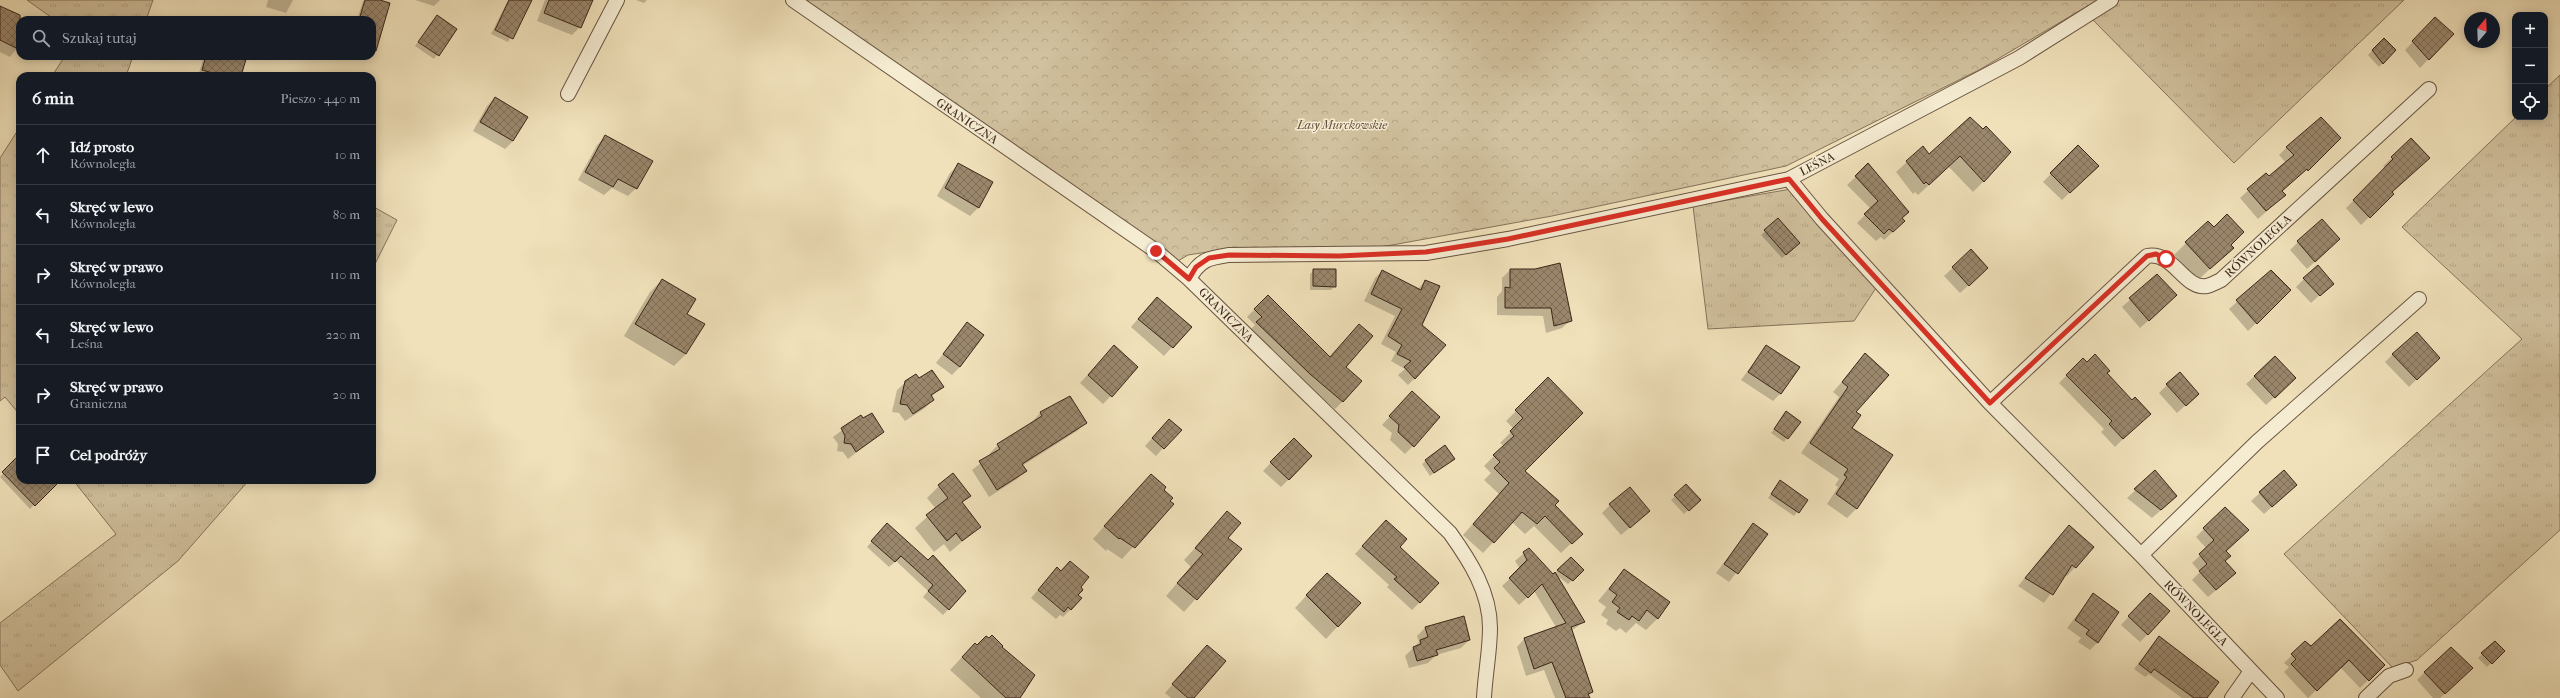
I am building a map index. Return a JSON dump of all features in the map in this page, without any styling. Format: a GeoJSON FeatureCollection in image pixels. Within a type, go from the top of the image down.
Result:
{"type":"FeatureCollection","features":[{"type":"Feature","properties":{"kind":"street"},"geometry":{"type":"LineString","coordinates":[[568,94],[617,0]]}},
{"type":"Feature","properties":{"kind":"street","name":"GRANICZNA"},"geometry":{"type":"LineString","coordinates":[[793,0],[1156,251],[1189,279],[1450,533],[1468,558],[1483,591],[1490,627],[1484,698]]}},
{"type":"Feature","properties":{"kind":"street","name":"LEŚNA"},"geometry":{"type":"LineString","coordinates":[[1189,279],[1196,267],[1209,258],[1229,255],[1339,256],[1426,252],[1508,239],[1789,179],[2019,58],[2111,0]]}},
{"type":"Feature","properties":{"kind":"street","name":"RÓWNOLEGŁA"},"geometry":{"type":"LineString","coordinates":[[1990,403],[2147,256],[2156,254],[2166,259],[2195,285],[2206,286],[2222,280],[2429,89]]}},
{"type":"Feature","properties":{"kind":"street","name":"RÓWNOLEGŁA"},"geometry":{"type":"LineString","coordinates":[[1789,179],[1822,219],[1990,403],[2141,555],[2277,698]]}},
{"type":"Feature","properties":{"kind":"street"},"geometry":{"type":"LineString","coordinates":[[2141,555],[2257,442],[2419,299]]}},
{"type":"Feature","properties":{"kind":"street"},"geometry":{"type":"LineString","coordinates":[[2366,698],[2389,676],[2406,670]]}},
{"type":"Feature","properties":{"kind":"street"},"geometry":{"type":"LineString","coordinates":[[2232,698],[2251,671]]}},
{"type":"Feature","properties":{"kind":"green space"},"geometry":{"type":"Polygon","coordinates":[[[27,0],[153,0],[147,16],[49,16],[27,0]]]}},
{"type":"Feature","properties":{"kind":"green space","name":"Lasy Murckowskie"},"geometry":{"type":"Polygon","coordinates":[[[805,0],[2098,0],[1979,70],[1786,166],[1552,216],[1392,245],[1351,251],[1226,249],[1188,255],[1178,261],[866,45],[805,0]]]}},
{"type":"Feature","properties":{"kind":"green space"},"geometry":{"type":"Polygon","coordinates":[[[2109,0],[2404,0],[2234,163],[2092,19],[2109,0]]]}},
{"type":"Feature","properties":{"kind":"green space"},"geometry":{"type":"Polygon","coordinates":[[[62,60],[132,60],[127,72],[55,72],[62,60]]]}},
{"type":"Feature","properties":{"kind":"green space"},"geometry":{"type":"Polygon","coordinates":[[[2560,75],[2560,530],[2417,660],[2393,668],[2284,554],[2522,339],[2402,227],[2513,120],[2548,120],[2548,86],[2560,75]]]}},
{"type":"Feature","properties":{"kind":"green space"},"geometry":{"type":"Polygon","coordinates":[[[16,133],[16,410],[5,397],[0,401],[0,158],[16,133]]]}},
{"type":"Feature","properties":{"kind":"green space"},"geometry":{"type":"Polygon","coordinates":[[[1791,189],[1876,288],[1854,321],[1708,329],[1693,206],[1791,189]]]}},
{"type":"Feature","properties":{"kind":"green space"},"geometry":{"type":"Polygon","coordinates":[[[376,208],[397,220],[376,262],[376,208]]]}},
{"type":"Feature","properties":{"kind":"green space"},"geometry":{"type":"Polygon","coordinates":[[[76,484],[245,484],[178,561],[18,691],[0,665],[0,623],[116,534],[76,484]]]}},
{"type":"Feature","properties":{"kind":"building"},"geometry":{"type":"Polygon","coordinates":[[[365,0],[380,0],[390,3],[376,51],[376,16],[360,16],[365,0]]]}},
{"type":"Feature","properties":{"kind":"building"},"geometry":{"type":"Polygon","coordinates":[[[509,0],[532,0],[513,39],[495,30],[509,0]]]}},
{"type":"Feature","properties":{"kind":"building"},"geometry":{"type":"Polygon","coordinates":[[[549,0],[593,0],[581,28],[544,13],[549,0]]]}},
{"type":"Feature","properties":{"kind":"building"},"geometry":{"type":"Polygon","coordinates":[[[0,6],[20,16],[16,16],[16,48],[0,40],[0,6]]]}},
{"type":"Feature","properties":{"kind":"building"},"geometry":{"type":"Polygon","coordinates":[[[437,15],[457,29],[439,56],[418,42],[437,15]]]}},
{"type":"Feature","properties":{"kind":"building"},"geometry":{"type":"Polygon","coordinates":[[[2435,17],[2454,34],[2429,60],[2412,41],[2435,17]]]}},
{"type":"Feature","properties":{"kind":"building"},"geometry":{"type":"Polygon","coordinates":[[[2384,38],[2396,50],[2383,64],[2372,50],[2384,38]]]}},
{"type":"Feature","properties":{"kind":"building"},"geometry":{"type":"Polygon","coordinates":[[[205,60],[246,60],[242,72],[209,72],[202,70],[205,60]]]}},
{"type":"Feature","properties":{"kind":"building"},"geometry":{"type":"Polygon","coordinates":[[[495,97],[528,117],[513,141],[480,122],[495,97]]]}},
{"type":"Feature","properties":{"kind":"building"},"geometry":{"type":"Polygon","coordinates":[[[1970,117],[1983,129],[1986,126],[2011,152],[1984,182],[1960,156],[1929,185],[1926,182],[1924,184],[1906,161],[1923,146],[1929,154],[1970,117]]]}},
{"type":"Feature","properties":{"kind":"building"},"geometry":{"type":"Polygon","coordinates":[[[2321,117],[2341,138],[2308,171],[2307,169],[2282,191],[2286,195],[2266,211],[2247,189],[2266,173],[2269,176],[2294,155],[2286,147],[2321,117]]]}},
{"type":"Feature","properties":{"kind":"building"},"geometry":{"type":"Polygon","coordinates":[[[605,135],[653,161],[637,189],[618,179],[613,187],[585,172],[605,135]]]}},
{"type":"Feature","properties":{"kind":"building"},"geometry":{"type":"Polygon","coordinates":[[[2411,138],[2430,158],[2392,192],[2394,194],[2370,218],[2353,200],[2393,159],[2391,157],[2411,138]]]}},
{"type":"Feature","properties":{"kind":"building"},"geometry":{"type":"Polygon","coordinates":[[[2078,145],[2099,166],[2070,193],[2050,173],[2078,145]]]}},
{"type":"Feature","properties":{"kind":"building"},"geometry":{"type":"Polygon","coordinates":[[[958,163],[993,182],[979,208],[945,188],[958,163]]]}},
{"type":"Feature","properties":{"kind":"building"},"geometry":{"type":"Polygon","coordinates":[[[1868,163],[1909,212],[1902,218],[1905,221],[1893,232],[1889,229],[1884,234],[1864,214],[1878,201],[1855,176],[1868,163]]]}},
{"type":"Feature","properties":{"kind":"building"},"geometry":{"type":"Polygon","coordinates":[[[2227,214],[2244,232],[2231,245],[2234,248],[2210,269],[2185,242],[2208,221],[2214,227],[2227,214]]]}},
{"type":"Feature","properties":{"kind":"building"},"geometry":{"type":"Polygon","coordinates":[[[1778,218],[1800,243],[1786,255],[1764,230],[1778,218]]]}},
{"type":"Feature","properties":{"kind":"building"},"geometry":{"type":"Polygon","coordinates":[[[2322,219],[2340,239],[2315,262],[2297,241],[2322,219]]]}},
{"type":"Feature","properties":{"kind":"building"},"geometry":{"type":"Polygon","coordinates":[[[1971,249],[1988,268],[1969,286],[1952,267],[1971,249]]]}},
{"type":"Feature","properties":{"kind":"building"},"geometry":{"type":"Polygon","coordinates":[[[1560,263],[1572,321],[1554,326],[1551,308],[1505,308],[1505,287],[1510,288],[1510,269],[1535,269],[1560,263]]]}},
{"type":"Feature","properties":{"kind":"building"},"geometry":{"type":"Polygon","coordinates":[[[2318,265],[2334,284],[2320,296],[2303,278],[2318,265]]]}},
{"type":"Feature","properties":{"kind":"building"},"geometry":{"type":"Polygon","coordinates":[[[1313,269],[1336,269],[1336,287],[1313,286],[1313,269]]]}},
{"type":"Feature","properties":{"kind":"building"},"geometry":{"type":"Polygon","coordinates":[[[1382,270],[1421,290],[1425,280],[1440,286],[1422,325],[1446,345],[1415,379],[1404,367],[1411,361],[1397,354],[1402,345],[1388,336],[1402,309],[1371,294],[1382,270]]]}},
{"type":"Feature","properties":{"kind":"building"},"geometry":{"type":"Polygon","coordinates":[[[2271,270],[2291,290],[2257,324],[2236,300],[2271,270]]]}},
{"type":"Feature","properties":{"kind":"building"},"geometry":{"type":"Polygon","coordinates":[[[2157,274],[2177,295],[2149,321],[2129,298],[2157,274]]]}},
{"type":"Feature","properties":{"kind":"building"},"geometry":{"type":"Polygon","coordinates":[[[662,279],[696,299],[687,314],[705,324],[686,354],[635,324],[662,279]]]}},
{"type":"Feature","properties":{"kind":"building"},"geometry":{"type":"Polygon","coordinates":[[[1268,295],[1330,357],[1359,324],[1373,336],[1346,367],[1362,381],[1343,402],[1310,374],[1256,322],[1262,317],[1254,309],[1268,295]]]}},
{"type":"Feature","properties":{"kind":"building"},"geometry":{"type":"Polygon","coordinates":[[[1157,297],[1192,327],[1173,348],[1138,319],[1157,297]]]}},
{"type":"Feature","properties":{"kind":"building"},"geometry":{"type":"Polygon","coordinates":[[[967,322],[984,335],[960,367],[943,354],[967,322]]]}},
{"type":"Feature","properties":{"kind":"building"},"geometry":{"type":"Polygon","coordinates":[[[2417,332],[2440,358],[2417,380],[2392,354],[2417,332]]]}},
{"type":"Feature","properties":{"kind":"building"},"geometry":{"type":"Polygon","coordinates":[[[1114,345],[1138,367],[1112,397],[1088,375],[1114,345]]]}},
{"type":"Feature","properties":{"kind":"building"},"geometry":{"type":"Polygon","coordinates":[[[1766,345],[1800,367],[1781,394],[1748,372],[1766,345]]]}},
{"type":"Feature","properties":{"kind":"building"},"geometry":{"type":"Polygon","coordinates":[[[1865,353],[1889,375],[1856,412],[1861,415],[1852,428],[1893,455],[1857,509],[1836,494],[1847,477],[1844,475],[1848,469],[1810,443],[1848,387],[1842,382],[1865,353]]]}},
{"type":"Feature","properties":{"kind":"building"},"geometry":{"type":"Polygon","coordinates":[[[2095,354],[2110,371],[2107,373],[2132,400],[2135,397],[2151,414],[2123,439],[2109,424],[2112,421],[2066,375],[2083,358],[2087,362],[2095,354]]]}},
{"type":"Feature","properties":{"kind":"building"},"geometry":{"type":"Polygon","coordinates":[[[2275,356],[2296,378],[2275,398],[2254,376],[2275,356]]]}},
{"type":"Feature","properties":{"kind":"building"},"geometry":{"type":"Polygon","coordinates":[[[932,370],[944,387],[931,395],[934,400],[913,414],[907,405],[900,404],[905,381],[916,374],[919,378],[932,370]]]}},
{"type":"Feature","properties":{"kind":"building"},"geometry":{"type":"Polygon","coordinates":[[[2180,372],[2199,394],[2186,406],[2166,384],[2180,372]]]}},
{"type":"Feature","properties":{"kind":"building"},"geometry":{"type":"Polygon","coordinates":[[[1548,377],[1583,413],[1525,471],[1559,501],[1555,505],[1583,534],[1572,544],[1545,516],[1537,524],[1522,512],[1494,543],[1473,524],[1509,483],[1494,468],[1500,462],[1493,455],[1514,436],[1510,431],[1523,418],[1515,410],[1548,377]]]}},
{"type":"Feature","properties":{"kind":"building"},"geometry":{"type":"Polygon","coordinates":[[[1412,391],[1440,417],[1414,447],[1398,432],[1399,425],[1389,416],[1412,391]]]}},
{"type":"Feature","properties":{"kind":"building"},"geometry":{"type":"Polygon","coordinates":[[[1070,396],[1087,423],[1022,464],[1027,471],[997,490],[979,461],[1000,449],[997,444],[1042,416],[1040,412],[1070,396]]]}},
{"type":"Feature","properties":{"kind":"building"},"geometry":{"type":"Polygon","coordinates":[[[1786,411],[1801,422],[1788,439],[1774,429],[1786,411]]]}},
{"type":"Feature","properties":{"kind":"building"},"geometry":{"type":"Polygon","coordinates":[[[872,413],[884,432],[856,452],[851,444],[844,443],[845,436],[841,428],[861,415],[863,418],[872,413]]]}},
{"type":"Feature","properties":{"kind":"building"},"geometry":{"type":"Polygon","coordinates":[[[1169,419],[1182,430],[1164,449],[1152,438],[1169,419]]]}},
{"type":"Feature","properties":{"kind":"building"},"geometry":{"type":"Polygon","coordinates":[[[1294,438],[1312,456],[1289,480],[1270,462],[1294,438]]]}},
{"type":"Feature","properties":{"kind":"building"},"geometry":{"type":"Polygon","coordinates":[[[1445,445],[1455,459],[1434,473],[1425,460],[1445,445]]]}},
{"type":"Feature","properties":{"kind":"building"},"geometry":{"type":"Polygon","coordinates":[[[16,458],[16,484],[57,484],[35,506],[2,472],[16,458]]]}},
{"type":"Feature","properties":{"kind":"building"},"geometry":{"type":"Polygon","coordinates":[[[2155,470],[2177,496],[2161,510],[2134,489],[2155,470]]]}},
{"type":"Feature","properties":{"kind":"building"},"geometry":{"type":"Polygon","coordinates":[[[2284,470],[2297,485],[2272,507],[2259,492],[2284,470]]]}},
{"type":"Feature","properties":{"kind":"building"},"geometry":{"type":"Polygon","coordinates":[[[953,473],[971,496],[962,502],[981,527],[962,541],[956,533],[947,541],[926,515],[948,498],[938,485],[953,473]]]}},
{"type":"Feature","properties":{"kind":"building"},"geometry":{"type":"Polygon","coordinates":[[[1151,474],[1166,487],[1164,490],[1173,498],[1170,501],[1174,504],[1135,548],[1120,538],[1119,539],[1104,526],[1151,474]]]}},
{"type":"Feature","properties":{"kind":"building"},"geometry":{"type":"Polygon","coordinates":[[[1780,480],[1808,500],[1799,513],[1771,494],[1780,480]]]}},
{"type":"Feature","properties":{"kind":"building"},"geometry":{"type":"Polygon","coordinates":[[[1686,484],[1701,500],[1689,511],[1674,495],[1686,484]]]}},
{"type":"Feature","properties":{"kind":"building"},"geometry":{"type":"Polygon","coordinates":[[[1630,487],[1650,511],[1630,528],[1609,504],[1630,487]]]}},
{"type":"Feature","properties":{"kind":"building"},"geometry":{"type":"Polygon","coordinates":[[[2225,507],[2249,530],[2226,551],[2231,556],[2225,561],[2236,573],[2216,590],[2199,571],[2207,564],[2199,554],[2214,540],[2203,528],[2225,507]]]}},
{"type":"Feature","properties":{"kind":"building"},"geometry":{"type":"Polygon","coordinates":[[[1227,511],[1241,523],[1228,538],[1242,549],[1197,600],[1177,583],[1203,554],[1195,548],[1227,511]]]}},
{"type":"Feature","properties":{"kind":"building"},"geometry":{"type":"Polygon","coordinates":[[[1386,520],[1407,539],[1400,547],[1439,583],[1420,603],[1394,579],[1397,577],[1362,546],[1386,520]]]}},
{"type":"Feature","properties":{"kind":"building"},"geometry":{"type":"Polygon","coordinates":[[[887,523],[928,560],[933,555],[966,591],[949,610],[928,591],[933,585],[901,556],[895,562],[871,541],[887,523]]]}},
{"type":"Feature","properties":{"kind":"building"},"geometry":{"type":"Polygon","coordinates":[[[1753,523],[1768,534],[1738,574],[1724,564],[1753,523]]]}},
{"type":"Feature","properties":{"kind":"building"},"geometry":{"type":"Polygon","coordinates":[[[2069,525],[2094,547],[2076,568],[2072,565],[2053,595],[2025,578],[2069,525]]]}},
{"type":"Feature","properties":{"kind":"building"},"geometry":{"type":"Polygon","coordinates":[[[1529,548],[1553,574],[1555,572],[1585,622],[1571,627],[1593,692],[1588,694],[1590,698],[1566,698],[1552,662],[1534,669],[1524,638],[1566,623],[1542,584],[1528,598],[1509,578],[1527,560],[1523,552],[1529,548]]]}},
{"type":"Feature","properties":{"kind":"building"},"geometry":{"type":"Polygon","coordinates":[[[1571,557],[1584,570],[1573,581],[1557,570],[1571,557]]]}},
{"type":"Feature","properties":{"kind":"building"},"geometry":{"type":"Polygon","coordinates":[[[1070,561],[1089,577],[1081,587],[1083,590],[1078,595],[1082,598],[1071,610],[1068,607],[1064,612],[1038,590],[1057,567],[1061,571],[1070,561]]]}},
{"type":"Feature","properties":{"kind":"building"},"geometry":{"type":"Polygon","coordinates":[[[1624,569],[1670,602],[1658,619],[1647,610],[1639,621],[1632,616],[1629,620],[1617,612],[1620,608],[1612,602],[1617,595],[1609,589],[1624,569]]]}},
{"type":"Feature","properties":{"kind":"building"},"geometry":{"type":"Polygon","coordinates":[[[1327,573],[1361,603],[1338,627],[1306,595],[1327,573]]]}},
{"type":"Feature","properties":{"kind":"building"},"geometry":{"type":"Polygon","coordinates":[[[2093,593],[2119,612],[2098,643],[2086,634],[2089,630],[2075,620],[2093,593]]]}},
{"type":"Feature","properties":{"kind":"building"},"geometry":{"type":"Polygon","coordinates":[[[2150,593],[2170,611],[2148,635],[2128,616],[2150,593]]]}},
{"type":"Feature","properties":{"kind":"building"},"geometry":{"type":"Polygon","coordinates":[[[1464,616],[1470,640],[1436,650],[1438,655],[1417,661],[1413,647],[1421,644],[1420,640],[1428,637],[1425,627],[1464,616]]]}},
{"type":"Feature","properties":{"kind":"building"},"geometry":{"type":"Polygon","coordinates":[[[2340,619],[2385,665],[2369,681],[2349,660],[2317,691],[2291,664],[2296,659],[2291,654],[2305,641],[2311,646],[2340,619]]]}},
{"type":"Feature","properties":{"kind":"building"},"geometry":{"type":"Polygon","coordinates":[[[992,635],[1003,646],[1002,647],[1035,675],[1020,698],[1006,698],[962,657],[975,643],[977,645],[986,636],[989,638],[992,635]]]}},
{"type":"Feature","properties":{"kind":"building"},"geometry":{"type":"Polygon","coordinates":[[[2159,636],[2219,682],[2207,698],[2194,698],[2154,669],[2151,673],[2139,664],[2159,636]]]}},
{"type":"Feature","properties":{"kind":"building"},"geometry":{"type":"Polygon","coordinates":[[[2495,641],[2505,651],[2492,664],[2481,653],[2495,641]]]}},
{"type":"Feature","properties":{"kind":"building"},"geometry":{"type":"Polygon","coordinates":[[[1207,645],[1226,661],[1194,698],[1188,698],[1172,684],[1207,645]]]}},
{"type":"Feature","properties":{"kind":"building"},"geometry":{"type":"Polygon","coordinates":[[[2451,647],[2473,668],[2445,694],[2424,672],[2451,647]]]}},
{"type":"Feature","properties":{"kind":"route"},"geometry":{"type":"LineString","coordinates":[[1156,251],[1189,279],[1196,267],[1209,258],[1229,255],[1339,256],[1426,252],[1508,239],[1789,179],[1822,219],[1990,403],[2147,256],[2156,254],[2166,259]]}}]}
